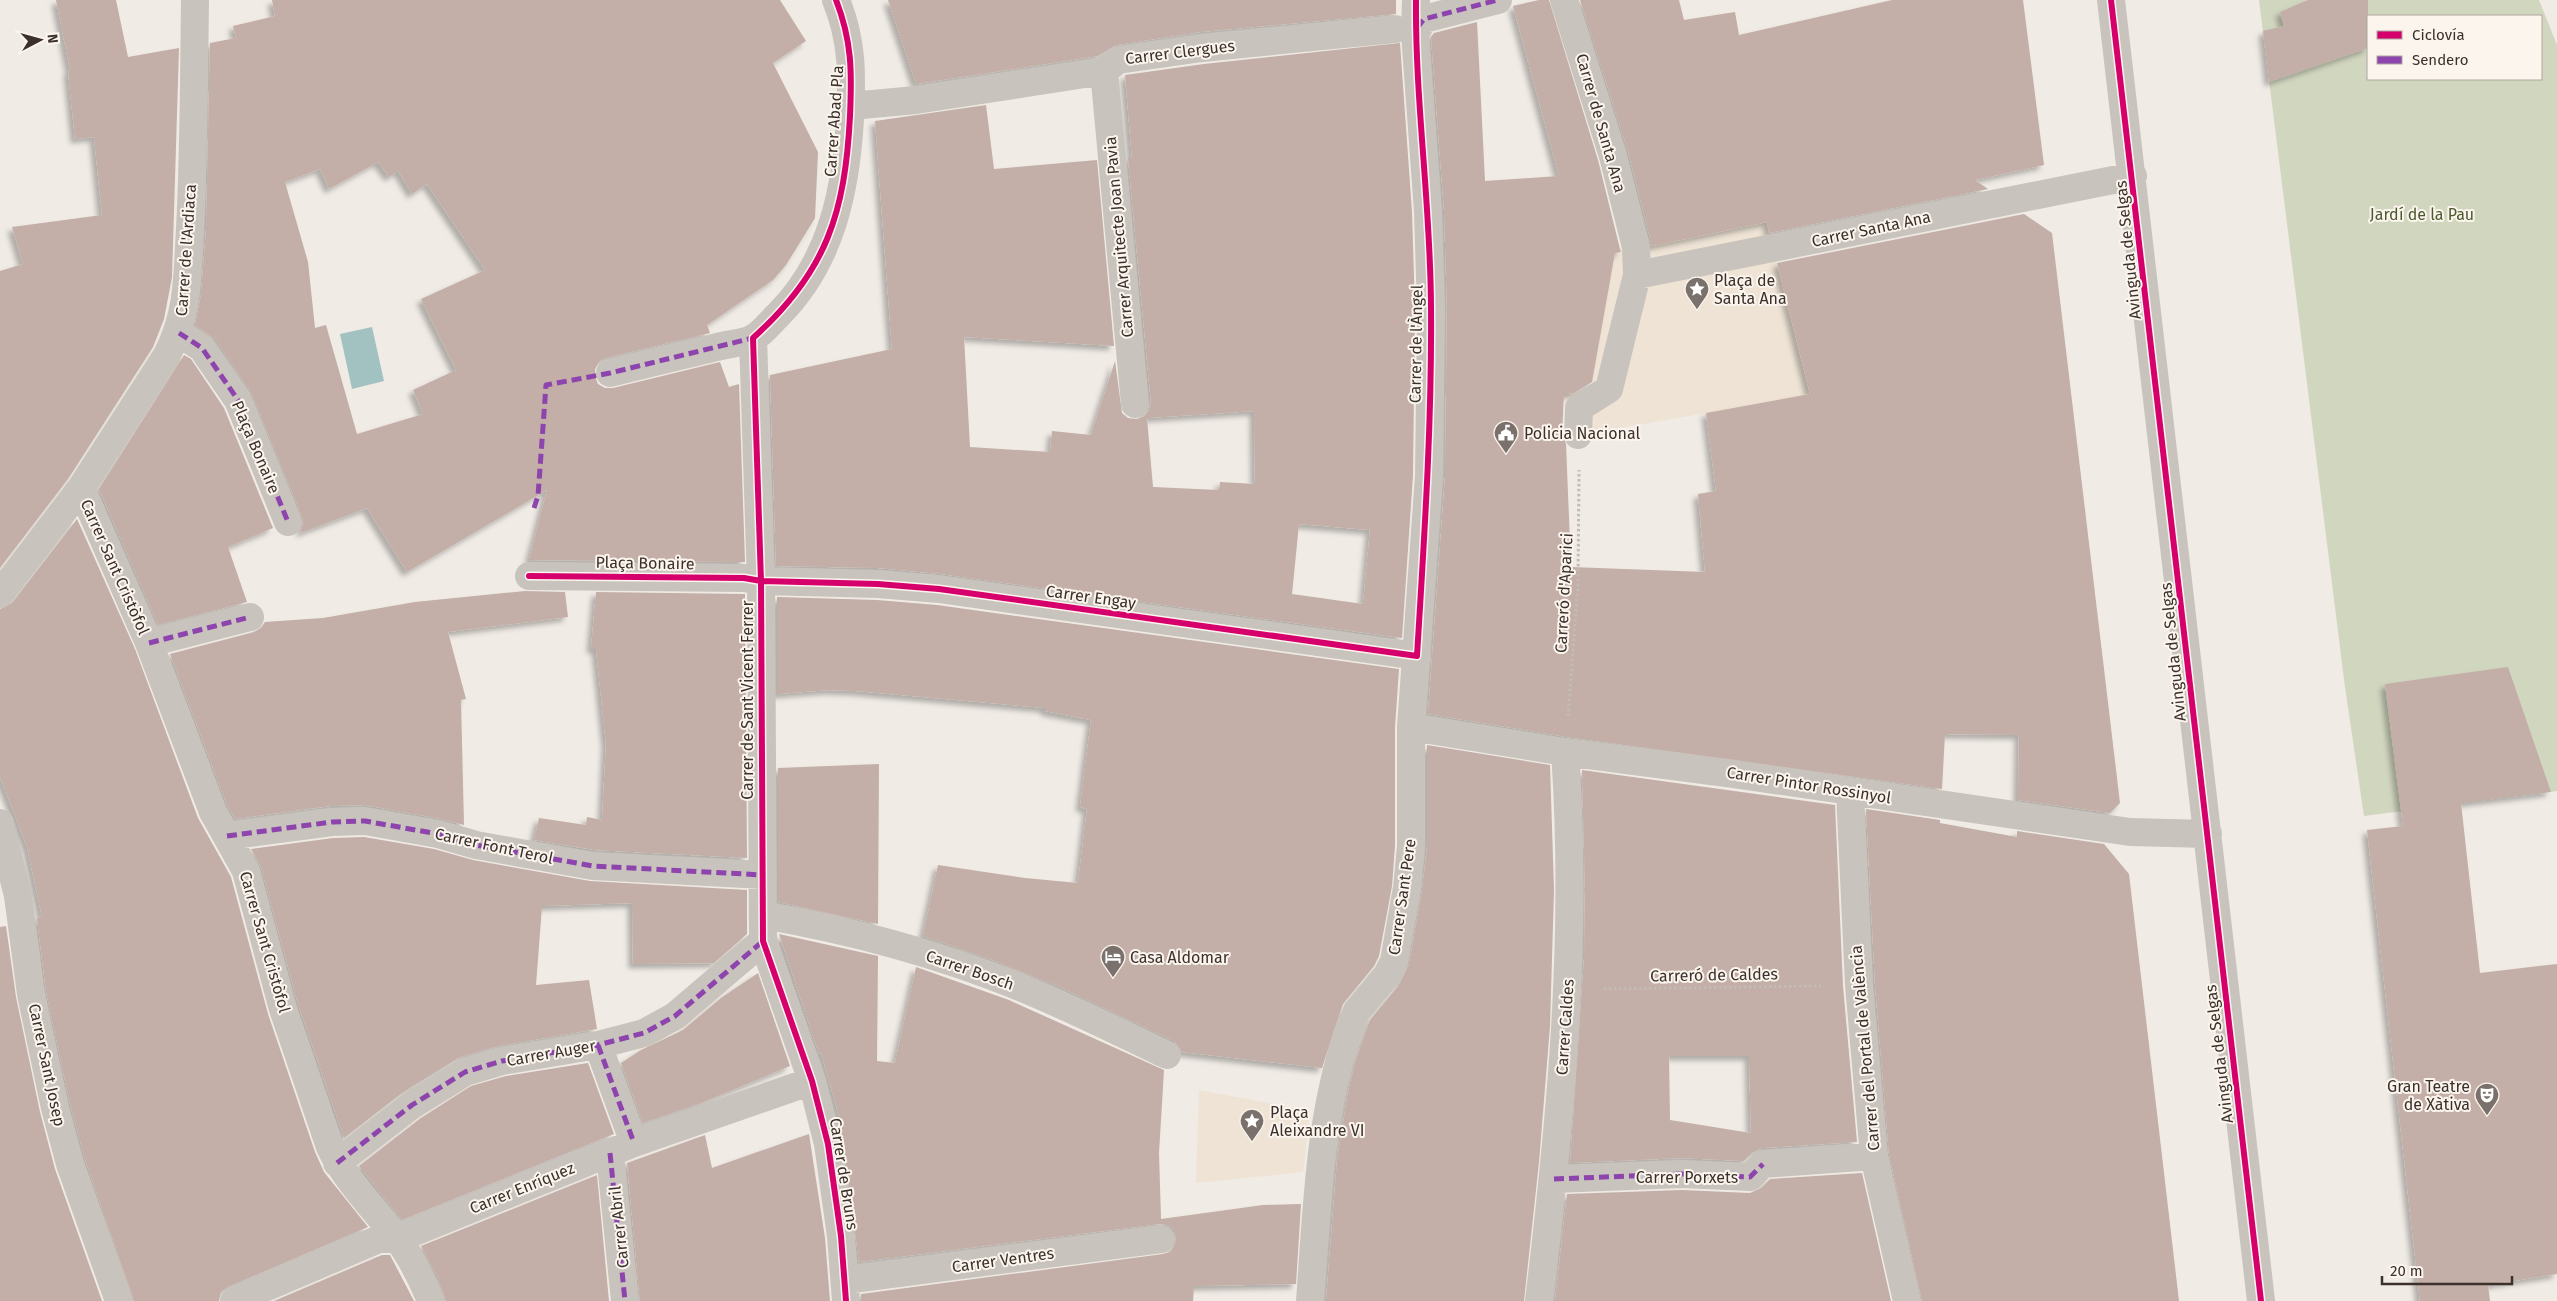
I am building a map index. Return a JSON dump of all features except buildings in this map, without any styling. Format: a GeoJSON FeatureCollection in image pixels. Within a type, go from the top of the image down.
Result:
{"type":"FeatureCollection","features":[{"type":"Feature","properties":{"kind":"street","name":"Carrer de l'Ardiaca"},"geometry":{"type":"LineString","coordinates":[[0,594],[81,488],[168,355],[179,332],[186,301],[191,211],[195,0]]}},
{"type":"Feature","properties":{"kind":"street","name":"Carrer Abad Pla"},"geometry":{"type":"LineString","coordinates":[[610,373],[753,338],[790,303],[825,246],[842,194],[848,153],[851,106],[852,64],[850,44],[836,0]]}},
{"type":"Feature","properties":{"kind":"street","name":"Carrer de l'Àngel"},"geometry":{"type":"LineString","coordinates":[[1416,0],[1405,31],[1428,212],[1431,309],[1428,476],[1417,656]]}},
{"type":"Feature","properties":{"kind":"street"},"geometry":{"type":"LineString","coordinates":[[1405,31],[1424,19],[1498,0]]}},
{"type":"Feature","properties":{"kind":"street","name":"Carrer de Santa Ana"},"geometry":{"type":"LineString","coordinates":[[1564,0],[1613,156],[1636,247],[1637,275]]}},
{"type":"Feature","properties":{"kind":"street","name":"Avinguda de Selgas"},"geometry":{"type":"LineString","coordinates":[[2111,0],[2133,176],[2261,1301]]}},
{"type":"Feature","properties":{"kind":"street","name":"Carrer Clergues"},"geometry":{"type":"LineString","coordinates":[[851,106],[916,100],[1104,71],[1118,60],[1202,48],[1405,31]]}},
{"type":"Feature","properties":{"kind":"street","name":"Carrer Arquitecte Joan Pavia"},"geometry":{"type":"LineString","coordinates":[[1104,71],[1135,404]]}},
{"type":"Feature","properties":{"kind":"street","name":"Carrer Santa Ana"},"geometry":{"type":"LineString","coordinates":[[1637,275],[2133,176]]}},
{"type":"Feature","properties":{"kind":"street"},"geometry":{"type":"LineString","coordinates":[[1578,435],[1579,408],[1609,389],[1637,275]]}},
{"type":"Feature","properties":{"kind":"street","name":"Plaça Bonaire"},"geometry":{"type":"LineString","coordinates":[[179,332],[202,348],[238,400],[288,522]]}},
{"type":"Feature","properties":{"kind":"street","name":"Carrer de Sant Vicent Ferrer"},"geometry":{"type":"LineString","coordinates":[[753,338],[761,581],[763,941]]}},
{"type":"Feature","properties":{"kind":"street","name":"Carrer Sant Cristòfol"},"geometry":{"type":"LineString","coordinates":[[81,488],[149,642],[213,812],[246,871],[283,1009],[308,1086],[337,1163],[397,1239],[431,1301]]}},
{"type":"Feature","properties":{"kind":"street","name":"Plaça Bonaire"},"geometry":{"type":"LineString","coordinates":[[529,576],[744,578],[761,581]]}},
{"type":"Feature","properties":{"kind":"street","name":"Carrer Engay"},"geometry":{"type":"LineString","coordinates":[[761,581],[878,584],[939,590],[1417,656]]}},
{"type":"Feature","properties":{"kind":"street"},"geometry":{"type":"LineString","coordinates":[[149,642],[250,617]]}},
{"type":"Feature","properties":{"kind":"street","name":"Carrer Sant Pere"},"geometry":{"type":"LineString","coordinates":[[1310,1301],[1325,1138],[1336,1073],[1347,1035],[1357,1012],[1375,992],[1394,961],[1407,888],[1411,846],[1411,727],[1417,656]]}},
{"type":"Feature","properties":{"kind":"street","name":"Carrer Pintor Rossinyol"},"geometry":{"type":"LineString","coordinates":[[1411,727],[1565,752],[1734,774],[2130,832],[2208,834]]}},
{"type":"Feature","properties":{"kind":"street","name":"Carrer Caldes"},"geometry":{"type":"LineString","coordinates":[[1539,1301],[1554,1179],[1569,989],[1570,818],[1565,752]]}},
{"type":"Feature","properties":{"kind":"street","name":"Carrer del Portal de València"},"geometry":{"type":"LineString","coordinates":[[1850,792],[1859,985],[1874,1156],[1907,1301]]}},
{"type":"Feature","properties":{"kind":"street","name":"Carrer Font Terol"},"geometry":{"type":"LineString","coordinates":[[227,836],[340,821],[365,821],[438,834],[476,845],[593,866],[762,875]]}},
{"type":"Feature","properties":{"kind":"street","name":"Carrer Sant Josep"},"geometry":{"type":"LineString","coordinates":[[0,822],[18,896],[32,994],[55,1108],[70,1164],[119,1301]]}},
{"type":"Feature","properties":{"kind":"street","name":"Carrer Bosch"},"geometry":{"type":"LineString","coordinates":[[763,915],[813,924],[873,939],[957,964],[1062,1005],[1167,1055]]}},
{"type":"Feature","properties":{"kind":"street","name":"Carrer Auger"},"geometry":{"type":"LineString","coordinates":[[337,1163],[412,1105],[466,1072],[502,1061],[598,1045],[644,1033],[675,1016],[763,941]]}},
{"type":"Feature","properties":{"kind":"street","name":"Carrer de Bruns"},"geometry":{"type":"LineString","coordinates":[[763,941],[812,1081],[828,1144],[845,1290]]}},
{"type":"Feature","properties":{"kind":"street","name":"Carrer Abril"},"geometry":{"type":"LineString","coordinates":[[598,1045],[622,1148],[625,1301]]}},
{"type":"Feature","properties":{"kind":"street","name":"Carrer Enríquez"},"geometry":{"type":"LineString","coordinates":[[234,1301],[379,1239],[397,1239],[622,1148],[812,1081]]}},
{"type":"Feature","properties":{"kind":"street","name":"Carrer Porxets"},"geometry":{"type":"LineString","coordinates":[[1554,1179],[1682,1174],[1750,1177],[1763,1164],[1874,1156]]}},
{"type":"Feature","properties":{"kind":"street","name":"Carrer Ventres"},"geometry":{"type":"LineString","coordinates":[[845,1290],[1161,1239]]}},
{"type":"Feature","properties":{"kind":"green space","name":"Jardí de la Pau"},"geometry":{"type":"Polygon","coordinates":[[[2259,0],[2539,0],[2557,45],[2557,791],[2364,816],[2345,687],[2259,0]]]}},
{"type":"Feature","properties":{"kind":"shaded area","name":"Plaça de Santa Ana"},"geometry":{"type":"Polygon","coordinates":[[[1767,222],[1810,395],[1567,437],[1564,394],[1590,390],[1616,248],[1656,245],[1767,222]]]}},
{"type":"Feature","properties":{"kind":"shaded area","name":"Plaça Aleixandre VI"},"geometry":{"type":"Polygon","coordinates":[[[1199,1090],[1310,1111],[1303,1172],[1196,1183],[1199,1090]]]}},
{"type":"Feature","properties":{"kind":"water"},"geometry":{"type":"Polygon","coordinates":[[[372,327],[384,381],[352,389],[340,334],[372,327]]]}},
{"type":"Feature","properties":{"kind":"marked path"},"geometry":{"type":"LineString","coordinates":[[1417,28],[1424,19],[1498,0]]}},
{"type":"Feature","properties":{"kind":"marked path"},"geometry":{"type":"LineString","coordinates":[[179,333],[202,348],[238,400],[288,522]]}},
{"type":"Feature","properties":{"kind":"marked path"},"geometry":{"type":"LineString","coordinates":[[534,508],[538,496],[546,385],[610,373],[753,338]]}},
{"type":"Feature","properties":{"kind":"marked path"},"geometry":{"type":"LineString","coordinates":[[149,643],[250,617]]}},
{"type":"Feature","properties":{"kind":"marked path"},"geometry":{"type":"LineString","coordinates":[[227,836],[332,822],[365,821],[438,834],[476,845],[593,866],[763,875]]}},
{"type":"Feature","properties":{"kind":"marked path"},"geometry":{"type":"LineString","coordinates":[[337,1163],[412,1105],[465,1072],[502,1061],[598,1045],[644,1033],[675,1016],[763,941]]}},
{"type":"Feature","properties":{"kind":"marked path"},"geometry":{"type":"LineString","coordinates":[[598,1045],[634,1143]]}},
{"type":"Feature","properties":{"kind":"marked path"},"geometry":{"type":"LineString","coordinates":[[610,1153],[625,1301]]}},
{"type":"Feature","properties":{"kind":"marked path"},"geometry":{"type":"LineString","coordinates":[[1554,1179],[1682,1174],[1750,1177],[1763,1164]]}},
{"type":"Feature","properties":{"kind":"cycle path"},"geometry":{"type":"LineString","coordinates":[[836,0],[848,43],[851,85],[847,150],[837,211],[815,264],[799,289],[753,338],[761,581],[763,941],[812,1081],[828,1144],[841,1236],[846,1301]]}},
{"type":"Feature","properties":{"kind":"cycle path"},"geometry":{"type":"LineString","coordinates":[[529,576],[744,578],[761,581],[878,584],[939,589],[1417,656],[1429,439],[1431,309],[1429,232],[1416,39],[1416,0]]}},
{"type":"Feature","properties":{"kind":"cycle path"},"geometry":{"type":"LineString","coordinates":[[2111,0],[2261,1301]]}},
{"type":"Feature","properties":{"kind":"place","name":"Plaça de Santa Ana"},"geometry":{"type":"Point","coordinates":[1697,310]}},
{"type":"Feature","properties":{"kind":"place","name":"Policia Nacional"},"geometry":{"type":"Point","coordinates":[1506,454]}},
{"type":"Feature","properties":{"kind":"place","name":"Casa Aldomar"},"geometry":{"type":"Point","coordinates":[1113,978]}},
{"type":"Feature","properties":{"kind":"place","name":"Gran Teatre de Xàtiva"},"geometry":{"type":"Point","coordinates":[2487,1116]}},
{"type":"Feature","properties":{"kind":"place","name":"Plaça Aleixandre VI"},"geometry":{"type":"Point","coordinates":[1252,1142]}}]}
